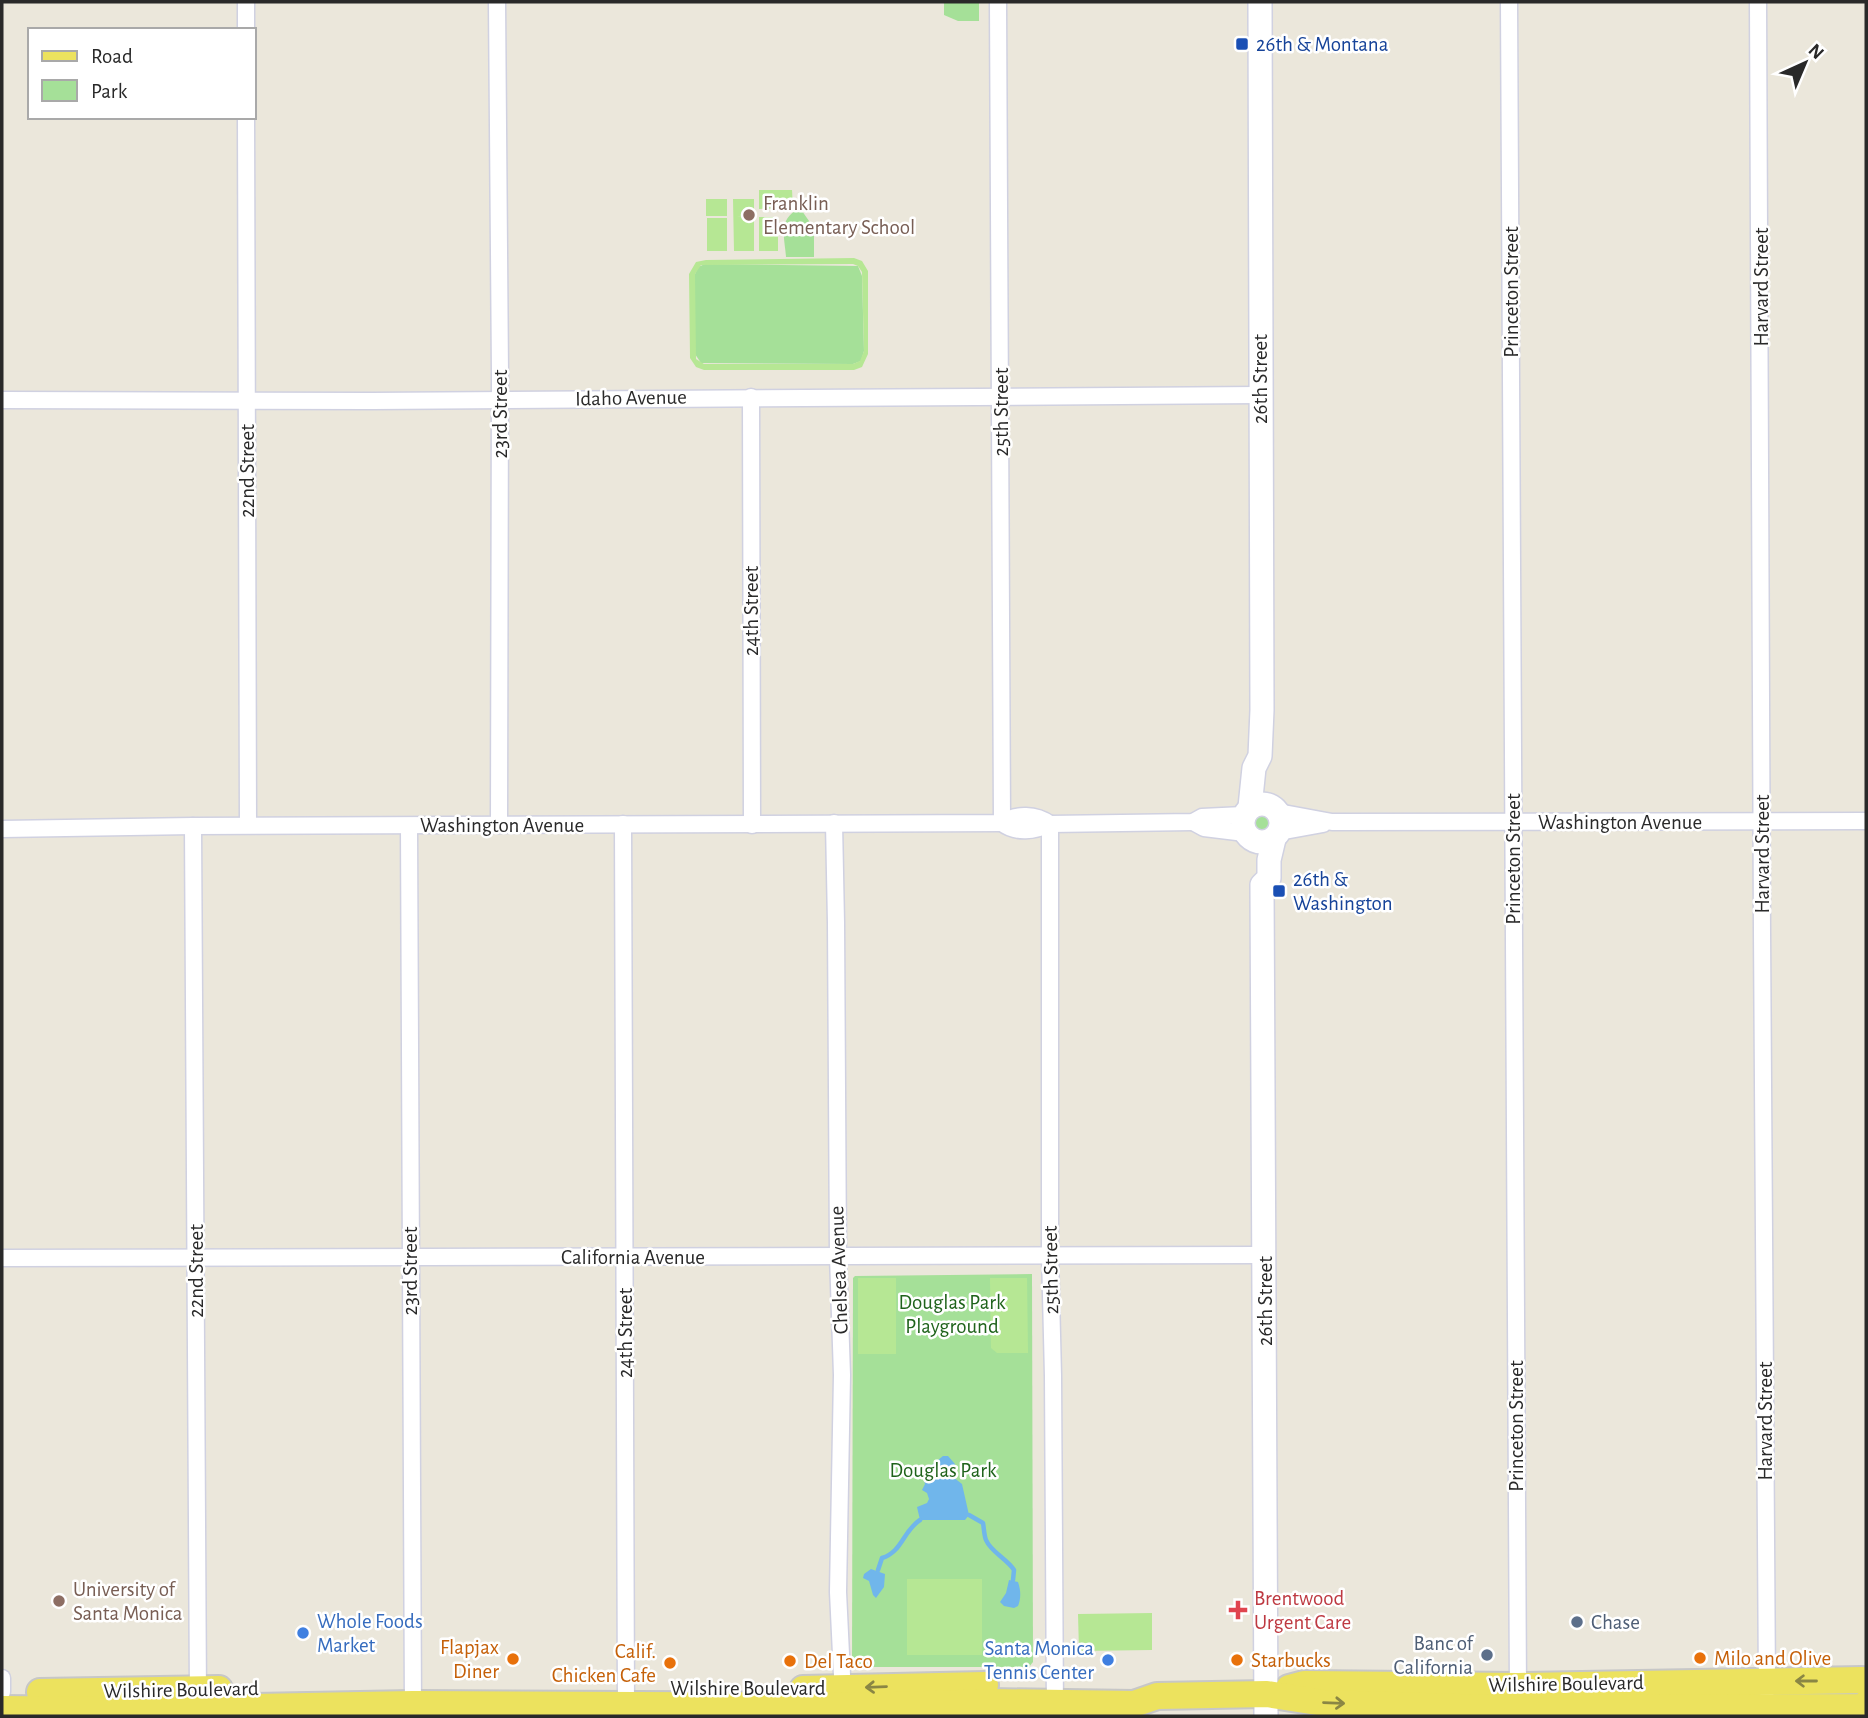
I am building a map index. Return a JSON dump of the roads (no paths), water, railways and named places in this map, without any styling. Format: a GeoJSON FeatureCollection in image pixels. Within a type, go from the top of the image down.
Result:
{"type":"FeatureCollection","features":[{"type":"Feature","properties":{"kind":"main road","name":"Wilshire Boulevard"},"geometry":{"type":"LineString","coordinates":[[2,1709],[100,1710],[198,1704],[843,1703],[944,1695],[1135,1704],[1157,1696],[1267,1705],[1732,1701],[1862,1681],[1866,1683]]}},
{"type":"Feature","properties":{"kind":"main road","name":"Wilshire Boulevard"},"geometry":{"type":"LineString","coordinates":[[2,1692],[198,1704]]}},
{"type":"Feature","properties":{"kind":"main road","name":"Wilshire Boulevard"},"geometry":{"type":"LineString","coordinates":[[1768,1694],[1862,1707],[1866,1704]]}},
{"type":"Feature","properties":{"kind":"street"},"geometry":{"type":"LineString","coordinates":[[246,2],[246,28]]}},
{"type":"Feature","properties":{"kind":"street","name":"23rd Street"},"geometry":{"type":"LineString","coordinates":[[497,2],[499,825]]}},
{"type":"Feature","properties":{"kind":"street","name":"25th Street"},"geometry":{"type":"LineString","coordinates":[[998,2],[1002,823]]}},
{"type":"Feature","properties":{"kind":"street","name":"26th Street"},"geometry":{"type":"LineString","coordinates":[[1260,2],[1260,756],[1267,769],[1255,879],[1262,885],[1267,1705]]}},
{"type":"Feature","properties":{"kind":"street","name":"Princeton Street"},"geometry":{"type":"LineString","coordinates":[[1509,2],[1517,1703]]}},
{"type":"Feature","properties":{"kind":"street","name":"Harvard Street"},"geometry":{"type":"LineString","coordinates":[[1758,2],[1768,1694]]}},
{"type":"Feature","properties":{"kind":"street","name":"22nd Street"},"geometry":{"type":"LineString","coordinates":[[246,119],[248,825]]}},
{"type":"Feature","properties":{"kind":"street","name":"Idaho Avenue"},"geometry":{"type":"LineString","coordinates":[[2,400],[372,401],[500,398],[1260,395]]}},
{"type":"Feature","properties":{"kind":"street","name":"24th Street"},"geometry":{"type":"LineString","coordinates":[[751,397],[752,825]]}},
{"type":"Feature","properties":{"kind":"street","name":"Washington Avenue"},"geometry":{"type":"LineString","coordinates":[[2,829],[193,825],[1002,823],[1010,830],[1039,829],[1050,824],[1193,822],[1202,817],[1262,823],[1866,821]]}},
{"type":"Feature","properties":{"kind":"street","name":"Chelsea Avenue"},"geometry":{"type":"LineString","coordinates":[[834,823],[838,1256],[842,1375],[838,1592],[843,1703]]}},
{"type":"Feature","properties":{"kind":"street","name":"24th Street"},"geometry":{"type":"LineString","coordinates":[[623,824],[626,1703]]}},
{"type":"Feature","properties":{"kind":"street","name":"25th Street"},"geometry":{"type":"LineString","coordinates":[[1050,824],[1050,1255],[1055,1701]]}},
{"type":"Feature","properties":{"kind":"street","name":"22nd Street"},"geometry":{"type":"LineString","coordinates":[[193,825],[198,1704]]}},
{"type":"Feature","properties":{"kind":"street","name":"23rd Street"},"geometry":{"type":"LineString","coordinates":[[409,825],[412,1703]]}},
{"type":"Feature","properties":{"kind":"street","name":"California Avenue"},"geometry":{"type":"LineString","coordinates":[[2,1258],[1264,1255]]}},
{"type":"Feature","properties":{"kind":"street"},"geometry":{"type":"LineString","coordinates":[[2,1678],[2,1692]]}},
{"type":"Feature","properties":{"kind":"water"},"geometry":{"type":"Polygon","coordinates":[[[943,1456],[948,1456],[955,1464],[953,1477],[962,1484],[969,1515],[965,1520],[920,1520],[917,1507],[927,1503],[929,1499],[927,1493],[922,1490],[925,1484],[922,1473],[943,1456]]]}},
{"type":"Feature","properties":{"kind":"water"},"geometry":{"type":"Polygon","coordinates":[[[871,1569],[885,1574],[884,1587],[876,1598],[869,1581],[863,1578],[871,1569]]]}},
{"type":"Feature","properties":{"kind":"water"},"geometry":{"type":"Polygon","coordinates":[[[1009,1580],[1018,1582],[1020,1588],[1019,1603],[1014,1608],[1004,1606],[1000,1602],[1006,1593],[1009,1580]]]}},
{"type":"Feature","properties":{"kind":"waterway"},"geometry":{"type":"LineString","coordinates":[[969,1515],[983,1523],[988,1544],[1014,1570],[1013,1580]]}},
{"type":"Feature","properties":{"kind":"waterway"},"geometry":{"type":"LineString","coordinates":[[878,1570],[882,1558],[894,1551],[920,1520]]}},
{"type":"Feature","properties":{"kind":"place","name":"26th & Montana"},"geometry":{"type":"Point","coordinates":[1242,44]}},
{"type":"Feature","properties":{"kind":"place","name":"Franklin Elementary School"},"geometry":{"type":"Point","coordinates":[749,215]}},
{"type":"Feature","properties":{"kind":"place","name":"26th & Washington"},"geometry":{"type":"Point","coordinates":[1279,891]}},
{"type":"Feature","properties":{"kind":"place","name":"University of Santa Monica"},"geometry":{"type":"Point","coordinates":[59,1601]}},
{"type":"Feature","properties":{"kind":"place","name":"Brentwood Urgent Care"},"geometry":{"type":"Point","coordinates":[1238,1610]}},
{"type":"Feature","properties":{"kind":"place","name":"Chase"},"geometry":{"type":"Point","coordinates":[1577,1622]}},
{"type":"Feature","properties":{"kind":"place","name":"Whole Foods Market"},"geometry":{"type":"Point","coordinates":[303,1633]}},
{"type":"Feature","properties":{"kind":"place","name":"Banc of California"},"geometry":{"type":"Point","coordinates":[1487,1655]}},
{"type":"Feature","properties":{"kind":"place","name":"Milo and Olive"},"geometry":{"type":"Point","coordinates":[1700,1658]}},
{"type":"Feature","properties":{"kind":"place","name":"Flapjax Diner"},"geometry":{"type":"Point","coordinates":[513,1659]}},
{"type":"Feature","properties":{"kind":"place","name":"Santa Monica Tennis Center"},"geometry":{"type":"Point","coordinates":[1108,1660]}},
{"type":"Feature","properties":{"kind":"place","name":"Starbucks"},"geometry":{"type":"Point","coordinates":[1237,1660]}},
{"type":"Feature","properties":{"kind":"place","name":"Del Taco"},"geometry":{"type":"Point","coordinates":[790,1661]}},
{"type":"Feature","properties":{"kind":"place","name":"Calif. Chicken Cafe"},"geometry":{"type":"Point","coordinates":[670,1663]}},
{"type":"Feature","properties":{"kind":"park label","name":"Douglas Park Playground"},"geometry":{"type":"Point","coordinates":[952,1314]}},
{"type":"Feature","properties":{"kind":"park label","name":"Douglas Park"},"geometry":{"type":"Point","coordinates":[943,1470]}}]}
